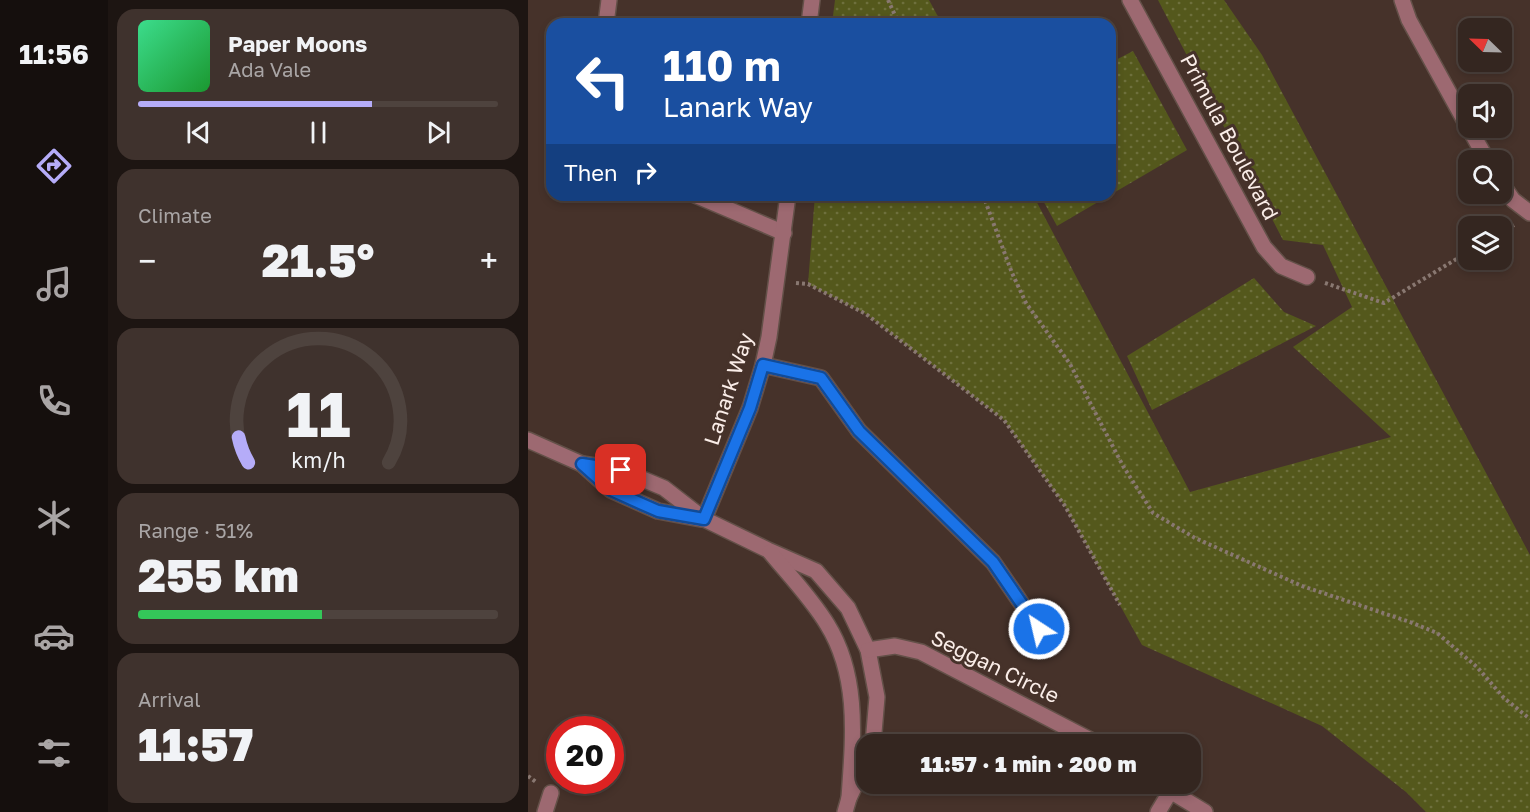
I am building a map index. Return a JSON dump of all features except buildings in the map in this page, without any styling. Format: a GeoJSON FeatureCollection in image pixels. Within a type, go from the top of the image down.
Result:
{"type":"FeatureCollection","features":[{"type":"Feature","properties":{"kind":"street"},"geometry":{"type":"LineString","coordinates":[[607,18],[609,0]]}},
{"type":"Feature","properties":{"kind":"street"},"geometry":{"type":"LineString","coordinates":[[810,18],[812,0]]}},
{"type":"Feature","properties":{"kind":"street","name":"Primula Boulevard"},"geometry":{"type":"LineString","coordinates":[[1130,0],[1264,247],[1281,266],[1307,277]]}},
{"type":"Feature","properties":{"kind":"street"},"geometry":{"type":"LineString","coordinates":[[1402,0],[1409,20],[1458,107]]}},
{"type":"Feature","properties":{"kind":"street"},"geometry":{"type":"LineString","coordinates":[[1512,199],[1530,213]]}},
{"type":"Feature","properties":{"kind":"street"},"geometry":{"type":"LineString","coordinates":[[709,201],[784,233]]}},
{"type":"Feature","properties":{"kind":"street","name":"Lanark Way"},"geometry":{"type":"LineString","coordinates":[[704,519],[750,408],[763,365],[787,201]]}},
{"type":"Feature","properties":{"kind":"street"},"geometry":{"type":"LineString","coordinates":[[763,365],[821,378],[859,431],[993,562],[1039,629]]}},
{"type":"Feature","properties":{"kind":"street"},"geometry":{"type":"LineString","coordinates":[[528,440],[582,464],[621,470],[664,488],[704,519],[816,571],[848,608],[868,650],[877,698],[874,734]]}},
{"type":"Feature","properties":{"kind":"street"},"geometry":{"type":"LineString","coordinates":[[582,464],[611,490],[658,511],[704,519]]}},
{"type":"Feature","properties":{"kind":"street"},"geometry":{"type":"LineString","coordinates":[[768,550],[827,625],[840,654],[851,689],[853,727],[847,805]]}},
{"type":"Feature","properties":{"kind":"street","name":"Seggan Circle"},"geometry":{"type":"LineString","coordinates":[[868,650],[895,646],[921,652],[1079,734]]}},
{"type":"Feature","properties":{"kind":"street"},"geometry":{"type":"LineString","coordinates":[[847,805],[856,785]]}},
{"type":"Feature","properties":{"kind":"street"},"geometry":{"type":"LineString","coordinates":[[546,812],[551,794]]}},
{"type":"Feature","properties":{"kind":"street"},"geometry":{"type":"LineString","coordinates":[[1158,812],[1169,794]]}},
{"type":"Feature","properties":{"kind":"street"},"geometry":{"type":"LineString","coordinates":[[1174,794],[1205,812]]}},
{"type":"Feature","properties":{"kind":"path"},"geometry":{"type":"LineString","coordinates":[[888,0],[896,18]]}},
{"type":"Feature","properties":{"kind":"path"},"geometry":{"type":"LineString","coordinates":[[985,201],[1012,273],[1026,303],[1070,364],[1123,466],[1153,513],[1195,538],[1302,586],[1437,633],[1477,667],[1504,698],[1530,719]]}},
{"type":"Feature","properties":{"kind":"path"},"geometry":{"type":"LineString","coordinates":[[1307,277],[1383,303],[1458,258]]}},
{"type":"Feature","properties":{"kind":"path"},"geometry":{"type":"LineString","coordinates":[[776,282],[808,284],[866,314],[1004,420],[1065,506],[1120,605]]}},
{"type":"Feature","properties":{"kind":"green space"},"geometry":{"type":"Polygon","coordinates":[[[835,0],[929,0],[939,18],[833,18],[835,0]]]}},
{"type":"Feature","properties":{"kind":"green space"},"geometry":{"type":"Polygon","coordinates":[[[1158,0],[1224,0],[1262,55],[1530,555],[1530,812],[1426,812],[1406,792],[1322,726],[1142,645],[1065,506],[1004,420],[866,314],[808,284],[815,201],[1036,201],[1190,492],[1391,437],[1293,347],[1352,307],[1323,245],[1283,240],[1158,0]]]}},
{"type":"Feature","properties":{"kind":"green space"},"geometry":{"type":"Polygon","coordinates":[[[1133,51],[1187,150],[1116,191],[1116,60],[1133,51]]]}},
{"type":"Feature","properties":{"kind":"green space"},"geometry":{"type":"Polygon","coordinates":[[[1043,201],[1100,201],[1057,226],[1043,201]]]}},
{"type":"Feature","properties":{"kind":"green space"},"geometry":{"type":"Polygon","coordinates":[[[1254,278],[1284,312],[1316,326],[1152,410],[1127,356],[1254,278]]]}},
{"type":"Feature","properties":{"kind":"route"},"geometry":{"type":"LineString","coordinates":[[621,470],[582,464],[611,490],[642,504],[658,511],[704,519],[750,408],[763,365],[821,378],[859,431],[993,562],[1039,629]]}}]}
